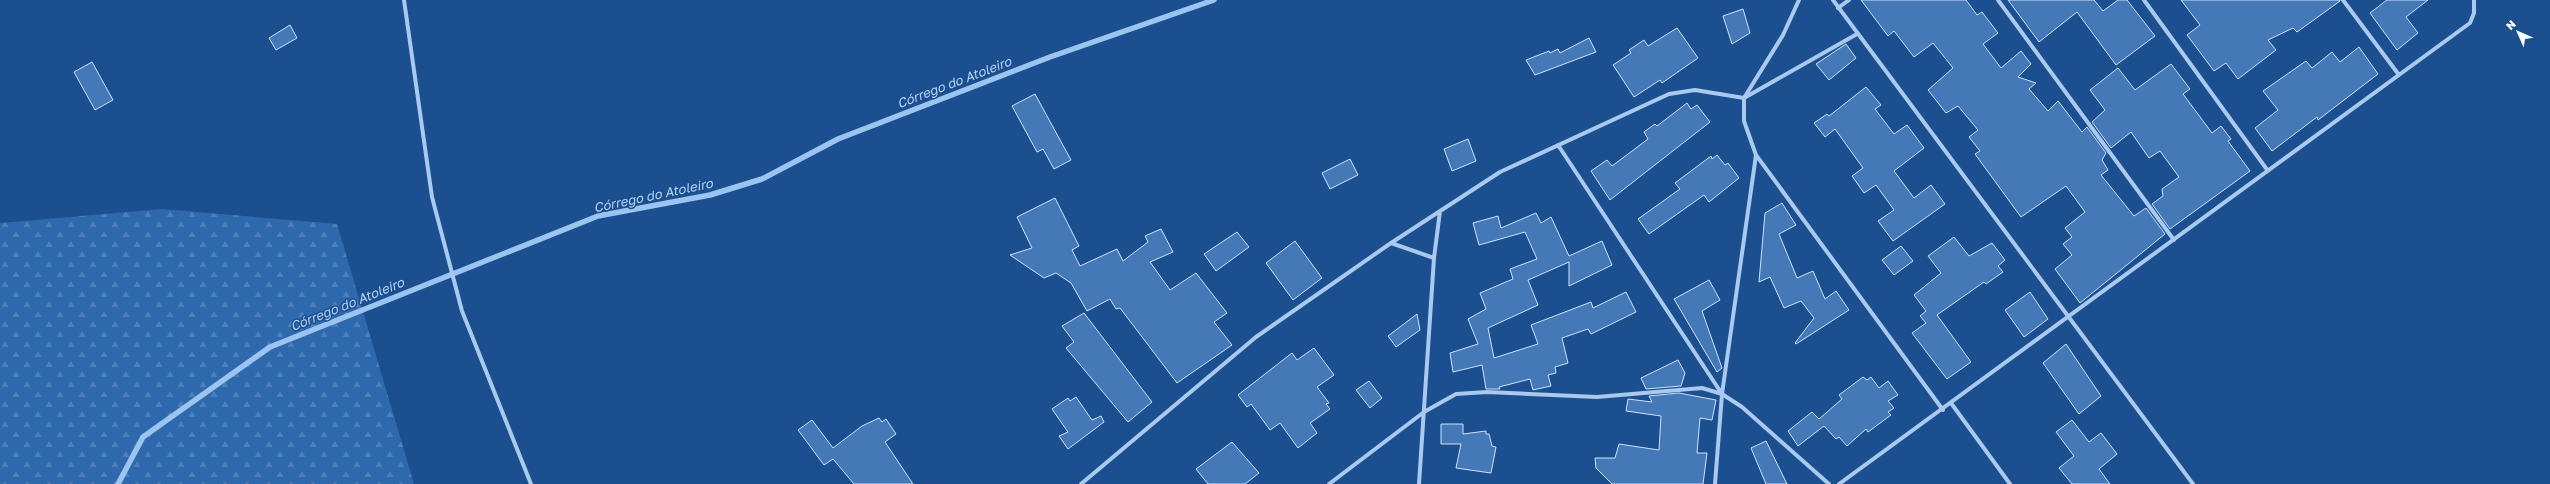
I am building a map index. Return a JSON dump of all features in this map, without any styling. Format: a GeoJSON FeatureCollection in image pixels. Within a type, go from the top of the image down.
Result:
{"type":"FeatureCollection","features":[{"type":"Feature","properties":{"kind":"street"},"geometry":{"type":"LineString","coordinates":[[404,0],[432,197],[460,304],[532,484]]}},
{"type":"Feature","properties":{"kind":"street"},"geometry":{"type":"LineString","coordinates":[[1799,0],[1783,35],[1744,98],[1744,122],[1756,155],[1943,410]]}},
{"type":"Feature","properties":{"kind":"street"},"geometry":{"type":"LineString","coordinates":[[1833,0],[2192,484]]}},
{"type":"Feature","properties":{"kind":"street"},"geometry":{"type":"LineString","coordinates":[[1838,8],[1849,0]]}},
{"type":"Feature","properties":{"kind":"street"},"geometry":{"type":"LineString","coordinates":[[1998,0],[2174,240]]}},
{"type":"Feature","properties":{"kind":"street"},"geometry":{"type":"LineString","coordinates":[[2144,0],[2268,171]]}},
{"type":"Feature","properties":{"kind":"street"},"geometry":{"type":"LineString","coordinates":[[2342,0],[2399,75]]}},
{"type":"Feature","properties":{"kind":"street"},"geometry":{"type":"LineString","coordinates":[[1839,484],[2069,318],[2470,23],[2474,13],[2474,0]]}},
{"type":"Feature","properties":{"kind":"street"},"geometry":{"type":"LineString","coordinates":[[1081,484],[1256,337],[1391,243],[1500,172],[1669,94],[1695,90],[1744,98],[1857,34]]}},
{"type":"Feature","properties":{"kind":"street"},"geometry":{"type":"LineString","coordinates":[[1558,145],[1722,394]]}},
{"type":"Feature","properties":{"kind":"street"},"geometry":{"type":"LineString","coordinates":[[1715,484],[1722,394],[1756,155]]}},
{"type":"Feature","properties":{"kind":"street"},"geometry":{"type":"LineString","coordinates":[[1419,484],[1434,258],[1440,211]]}},
{"type":"Feature","properties":{"kind":"street"},"geometry":{"type":"LineString","coordinates":[[1391,243],[1434,258]]}},
{"type":"Feature","properties":{"kind":"street"},"geometry":{"type":"LineString","coordinates":[[1329,484],[1424,412],[1456,394],[1487,392],[1597,397],[1702,388],[1722,394],[1742,407],[1829,484]]}},
{"type":"Feature","properties":{"kind":"street"},"geometry":{"type":"LineString","coordinates":[[1951,403],[2010,484]]}},
{"type":"Feature","properties":{"kind":"green space"},"geometry":{"type":"Polygon","coordinates":[[[162,209],[337,224],[414,484],[0,484],[0,223],[162,209]]]}},
{"type":"Feature","properties":{"kind":"building"},"geometry":{"type":"Polygon","coordinates":[[[1861,0],[1966,0],[1977,15],[1982,12],[1998,33],[1983,44],[2001,68],[2021,51],[2031,64],[2018,77],[2036,83],[2029,89],[2048,111],[2058,101],[2082,132],[2087,127],[2106,153],[2102,160],[2108,170],[2101,175],[2134,216],[2146,208],[2165,234],[2080,303],[2055,269],[2072,255],[2063,244],[2072,237],[2065,228],[2085,212],[2066,186],[2021,217],[1975,154],[1980,151],[1969,137],[1978,130],[1958,106],[1946,113],[1928,90],[1953,68],[1933,43],[1914,57],[1894,31],[1888,36],[1861,0]]]}},
{"type":"Feature","properties":{"kind":"building"},"geometry":{"type":"Polygon","coordinates":[[[2008,0],[2094,0],[2103,11],[2118,0],[2127,0],[2155,36],[2116,65],[2077,12],[2039,42],[2008,0]]]}},
{"type":"Feature","properties":{"kind":"building"},"geometry":{"type":"Polygon","coordinates":[[[2181,0],[2340,1],[2297,32],[2293,28],[2268,40],[2276,50],[2238,79],[2226,63],[2214,71],[2187,35],[2200,25],[2181,0]]]}},
{"type":"Feature","properties":{"kind":"building"},"geometry":{"type":"Polygon","coordinates":[[[2387,0],[2428,0],[2406,17],[2418,33],[2397,50],[2370,13],[2387,0]]]}},
{"type":"Feature","properties":{"kind":"building"},"geometry":{"type":"Polygon","coordinates":[[[1743,9],[1750,33],[1732,44],[1723,16],[1743,9]]]}},
{"type":"Feature","properties":{"kind":"building"},"geometry":{"type":"Polygon","coordinates":[[[290,25],[297,38],[276,50],[269,38],[290,25]]]}},
{"type":"Feature","properties":{"kind":"building"},"geometry":{"type":"Polygon","coordinates":[[[1677,28],[1698,58],[1662,83],[1660,80],[1634,97],[1613,65],[1631,53],[1629,50],[1644,40],[1648,46],[1677,28]]]}},
{"type":"Feature","properties":{"kind":"building"},"geometry":{"type":"Polygon","coordinates":[[[1589,38],[1596,52],[1535,75],[1526,60],[1558,49],[1560,53],[1589,38]]]}},
{"type":"Feature","properties":{"kind":"building"},"geometry":{"type":"Polygon","coordinates":[[[1846,44],[1856,58],[1829,80],[1816,64],[1846,44]]]}},
{"type":"Feature","properties":{"kind":"building"},"geometry":{"type":"Polygon","coordinates":[[[2359,47],[2378,74],[2318,120],[2317,117],[2272,151],[2255,128],[2278,110],[2263,91],[2306,61],[2312,68],[2332,52],[2340,62],[2359,47]]]}},
{"type":"Feature","properties":{"kind":"building"},"geometry":{"type":"Polygon","coordinates":[[[92,62],[113,100],[95,110],[74,72],[92,62]]]}},
{"type":"Feature","properties":{"kind":"building"},"geometry":{"type":"Polygon","coordinates":[[[2171,64],[2190,89],[2183,94],[2212,133],[2221,126],[2231,139],[2228,141],[2250,171],[2170,229],[2152,204],[2163,196],[2162,189],[2179,177],[2160,151],[2149,158],[2131,132],[2111,148],[2092,122],[2105,110],[2090,90],[2118,68],[2135,90],[2171,64]]]}},
{"type":"Feature","properties":{"kind":"building"},"geometry":{"type":"Polygon","coordinates":[[[1866,87],[1881,105],[1875,109],[1894,134],[1907,125],[1924,148],[1894,171],[1914,198],[1931,185],[1945,204],[1893,241],[1878,221],[1894,210],[1876,185],[1864,193],[1852,176],[1863,168],[1835,129],[1825,137],[1814,123],[1827,114],[1829,116],[1866,87]]]}},
{"type":"Feature","properties":{"kind":"building"},"geometry":{"type":"Polygon","coordinates":[[[1035,94],[1071,160],[1054,169],[1043,149],[1037,152],[1012,106],[1035,94]]]}},
{"type":"Feature","properties":{"kind":"building"},"geometry":{"type":"Polygon","coordinates":[[[1687,103],[1691,109],[1697,105],[1710,122],[1610,200],[1591,171],[1607,160],[1612,166],[1648,139],[1644,132],[1655,124],[1657,126],[1687,103]]]}},
{"type":"Feature","properties":{"kind":"building"},"geometry":{"type":"Polygon","coordinates":[[[1468,139],[1476,161],[1452,171],[1444,149],[1468,139]]]}},
{"type":"Feature","properties":{"kind":"building"},"geometry":{"type":"Polygon","coordinates":[[[1717,155],[1725,165],[1728,163],[1739,178],[1709,202],[1704,195],[1649,234],[1638,219],[1680,189],[1675,183],[1711,156],[1712,159],[1717,155]]]}},
{"type":"Feature","properties":{"kind":"building"},"geometry":{"type":"Polygon","coordinates":[[[1350,159],[1358,175],[1330,189],[1322,173],[1350,159]]]}},
{"type":"Feature","properties":{"kind":"building"},"geometry":{"type":"Polygon","coordinates":[[[1055,198],[1079,246],[1072,250],[1080,266],[1117,249],[1123,261],[1148,242],[1145,236],[1161,229],[1173,252],[1150,262],[1170,290],[1196,273],[1227,313],[1214,322],[1232,345],[1177,383],[1120,308],[1116,309],[1110,299],[1087,311],[1071,283],[1056,273],[1044,278],[1010,255],[1032,248],[1017,217],[1055,198]]]}},
{"type":"Feature","properties":{"kind":"building"},"geometry":{"type":"Polygon","coordinates":[[[1782,203],[1796,225],[1779,234],[1797,278],[1813,271],[1825,299],[1836,291],[1849,310],[1796,344],[1795,343],[1814,318],[1801,301],[1784,308],[1770,277],[1759,282],[1765,213],[1782,203]]]}},
{"type":"Feature","properties":{"kind":"building"},"geometry":{"type":"Polygon","coordinates":[[[1536,213],[1541,223],[1551,217],[1569,256],[1602,241],[1612,265],[1569,286],[1569,262],[1528,280],[1538,305],[1488,328],[1494,358],[1538,344],[1531,325],[1591,302],[1593,308],[1626,292],[1636,312],[1591,334],[1588,329],[1562,338],[1568,363],[1555,367],[1556,373],[1548,375],[1551,386],[1533,390],[1530,379],[1499,387],[1500,389],[1486,389],[1482,365],[1453,372],[1450,353],[1478,344],[1468,319],[1486,309],[1480,293],[1513,279],[1510,269],[1537,259],[1525,232],[1479,245],[1473,223],[1498,216],[1501,228],[1536,213]]]}},
{"type":"Feature","properties":{"kind":"building"},"geometry":{"type":"Polygon","coordinates":[[[1237,232],[1249,247],[1216,271],[1204,254],[1237,232]]]}},
{"type":"Feature","properties":{"kind":"building"},"geometry":{"type":"Polygon","coordinates":[[[1954,237],[1969,256],[1992,243],[2005,260],[1998,266],[2003,272],[1986,284],[1984,282],[1937,315],[1971,362],[1947,379],[1912,333],[1926,323],[1920,316],[1926,311],[1914,295],[1941,273],[1928,256],[1954,237]]]}},
{"type":"Feature","properties":{"kind":"building"},"geometry":{"type":"Polygon","coordinates":[[[1295,241],[1322,278],[1293,300],[1266,263],[1295,241]]]}},
{"type":"Feature","properties":{"kind":"building"},"geometry":{"type":"Polygon","coordinates":[[[1901,246],[1913,261],[1894,275],[1882,260],[1901,246]]]}},
{"type":"Feature","properties":{"kind":"building"},"geometry":{"type":"Polygon","coordinates":[[[1709,280],[1720,300],[1702,311],[1722,368],[1717,372],[1674,299],[1709,280]]]}},
{"type":"Feature","properties":{"kind":"building"},"geometry":{"type":"Polygon","coordinates":[[[2030,292],[2048,319],[2024,337],[2005,310],[2030,292]]]}},
{"type":"Feature","properties":{"kind":"building"},"geometry":{"type":"Polygon","coordinates":[[[1084,313],[1152,402],[1128,422],[1066,348],[1074,342],[1062,326],[1084,313]]]}},
{"type":"Feature","properties":{"kind":"building"},"geometry":{"type":"Polygon","coordinates":[[[1417,314],[1420,330],[1396,347],[1388,336],[1417,314]]]}},
{"type":"Feature","properties":{"kind":"building"},"geometry":{"type":"Polygon","coordinates":[[[2066,344],[2101,396],[2079,414],[2043,363],[2066,344]]]}},
{"type":"Feature","properties":{"kind":"building"},"geometry":{"type":"Polygon","coordinates":[[[1314,348],[1334,375],[1317,387],[1329,403],[1326,404],[1330,409],[1310,423],[1317,433],[1298,448],[1280,423],[1270,430],[1251,404],[1247,407],[1238,395],[1292,353],[1297,360],[1314,348]]]}},
{"type":"Feature","properties":{"kind":"building"},"geometry":{"type":"Polygon","coordinates":[[[1678,360],[1685,373],[1681,386],[1646,389],[1641,378],[1678,360]]]}},
{"type":"Feature","properties":{"kind":"building"},"geometry":{"type":"Polygon","coordinates":[[[1863,377],[1867,380],[1871,377],[1879,388],[1888,381],[1898,395],[1888,401],[1894,408],[1888,412],[1891,415],[1868,432],[1866,429],[1847,446],[1839,437],[1836,439],[1824,426],[1798,446],[1788,431],[1812,412],[1819,419],[1842,399],[1839,395],[1863,377]]]}},
{"type":"Feature","properties":{"kind":"building"},"geometry":{"type":"Polygon","coordinates":[[[1369,381],[1382,398],[1370,408],[1356,390],[1369,381]]]}},
{"type":"Feature","properties":{"kind":"building"},"geometry":{"type":"Polygon","coordinates":[[[1679,393],[1716,400],[1712,420],[1700,418],[1697,453],[1707,453],[1703,484],[1612,484],[1596,468],[1595,458],[1615,458],[1619,444],[1659,450],[1661,416],[1626,411],[1628,399],[1652,402],[1649,396],[1679,393]]]}},
{"type":"Feature","properties":{"kind":"building"},"geometry":{"type":"Polygon","coordinates":[[[1076,397],[1092,420],[1101,416],[1104,422],[1068,449],[1059,436],[1068,432],[1052,409],[1068,398],[1070,401],[1076,397]]]}},
{"type":"Feature","properties":{"kind":"building"},"geometry":{"type":"Polygon","coordinates":[[[879,418],[882,422],[886,419],[896,434],[885,442],[913,484],[854,484],[833,459],[824,465],[798,430],[812,420],[833,448],[862,426],[879,418]]]}},
{"type":"Feature","properties":{"kind":"building"},"geometry":{"type":"Polygon","coordinates":[[[2072,420],[2089,442],[2101,433],[2117,454],[2099,469],[2110,484],[2072,484],[2059,468],[2074,456],[2056,432],[2072,420]]]}},
{"type":"Feature","properties":{"kind":"building"},"geometry":{"type":"Polygon","coordinates":[[[1441,424],[1463,424],[1463,434],[1486,431],[1486,434],[1489,434],[1492,446],[1496,447],[1491,473],[1456,468],[1461,444],[1441,444],[1441,424]]]}},
{"type":"Feature","properties":{"kind":"building"},"geometry":{"type":"Polygon","coordinates":[[[1766,441],[1787,484],[1766,484],[1751,448],[1766,441]]]}},
{"type":"Feature","properties":{"kind":"building"},"geometry":{"type":"Polygon","coordinates":[[[1232,442],[1259,473],[1245,484],[1208,484],[1196,469],[1232,442]]]}},
{"type":"Feature","properties":{"kind":"waterway","name":"Córrego do Atoleiro"},"geometry":{"type":"LineString","coordinates":[[118,484],[143,437],[270,347],[598,216],[710,195],[762,179],[838,139],[1050,57],[1214,0]]}}]}
